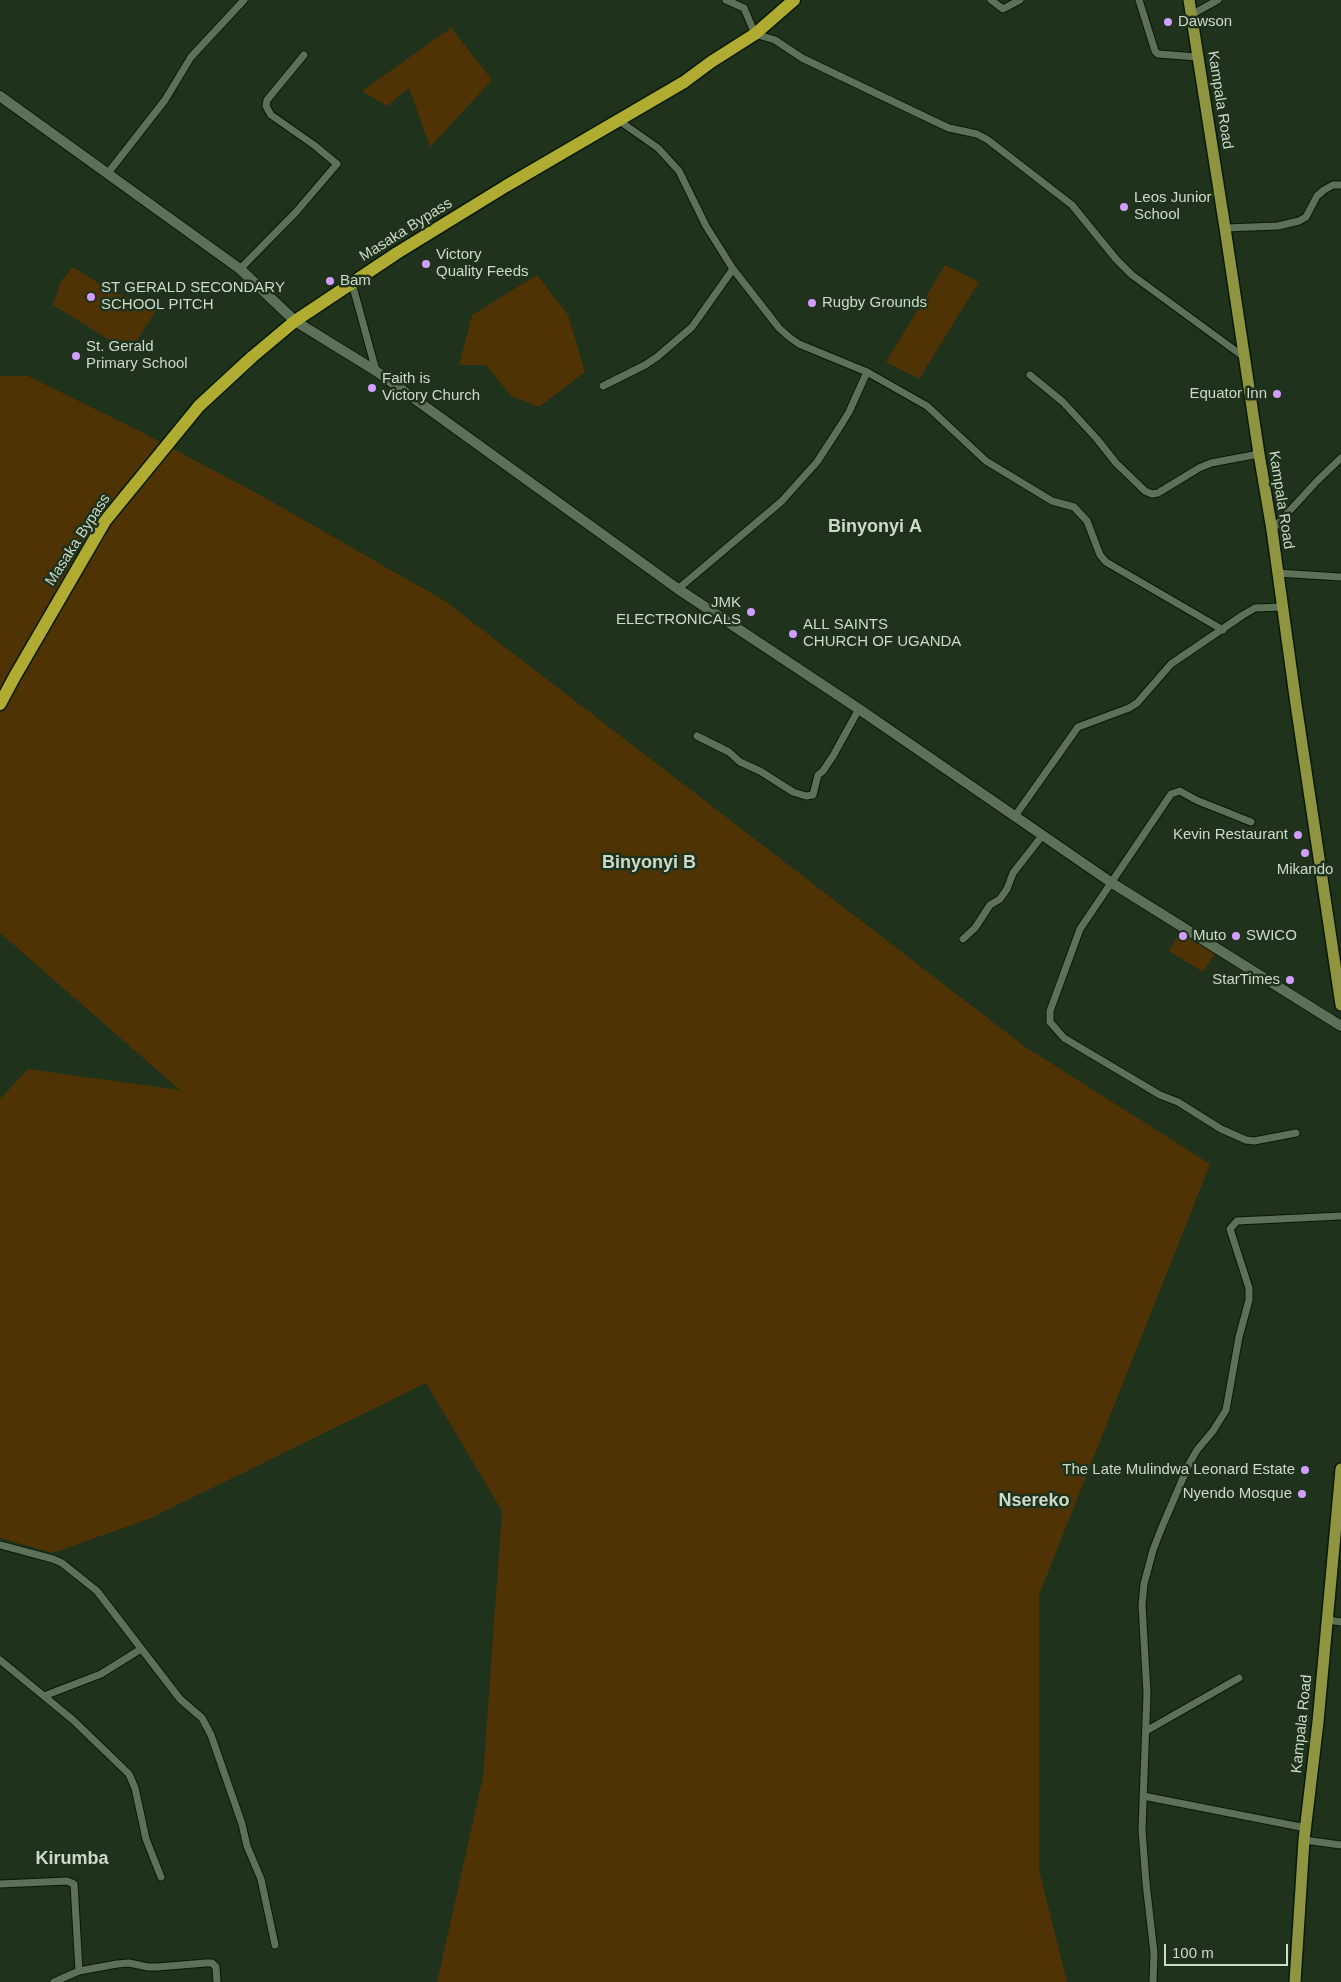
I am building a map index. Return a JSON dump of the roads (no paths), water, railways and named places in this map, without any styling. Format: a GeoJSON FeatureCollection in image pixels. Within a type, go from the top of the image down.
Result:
{"type":"FeatureCollection","features":[{"type":"Feature","properties":{"kind":"highway","name":"Masaka Bypass"},"geometry":{"type":"LineString","coordinates":[[0,704],[105,521],[199,406],[266,345],[295,321],[352,283],[498,191],[684,82],[755,34],[794,0]]}},
{"type":"Feature","properties":{"kind":"main road","name":"Kampala Road"},"geometry":{"type":"LineString","coordinates":[[1189,0],[1272,530],[1341,1005]]}},
{"type":"Feature","properties":{"kind":"main road"},"geometry":{"type":"LineString","coordinates":[[0,96],[240,269],[295,321],[376,371],[678,589],[859,708],[1112,883],[1341,1026]]}},
{"type":"Feature","properties":{"kind":"main road","name":"Kampala Road"},"geometry":{"type":"LineString","coordinates":[[1295,1982],[1304,1840],[1338,1526],[1341,1468]]}},
{"type":"Feature","properties":{"kind":"street"},"geometry":{"type":"LineString","coordinates":[[108,173],[165,100],[191,57],[244,0]]}},
{"type":"Feature","properties":{"kind":"street"},"geometry":{"type":"LineString","coordinates":[[726,0],[744,8],[755,34],[775,40],[802,58],[949,128],[977,134],[988,140],[1072,205],[1132,276],[1244,357]]}},
{"type":"Feature","properties":{"kind":"street"},"geometry":{"type":"LineString","coordinates":[[991,0],[1003,9],[1020,0]]}},
{"type":"Feature","properties":{"kind":"street"},"geometry":{"type":"LineString","coordinates":[[1139,0],[1155,51],[1158,54],[1197,57]]}},
{"type":"Feature","properties":{"kind":"street"},"geometry":{"type":"LineString","coordinates":[[1191,15],[1218,0]]}},
{"type":"Feature","properties":{"kind":"street"},"geometry":{"type":"LineString","coordinates":[[240,269],[296,212],[337,164],[271,115],[266,106],[267,100],[304,55]]}},
{"type":"Feature","properties":{"kind":"street"},"geometry":{"type":"LineString","coordinates":[[618,120],[658,148],[679,171],[706,226],[733,269],[779,328],[789,337],[799,344],[867,372],[927,406],[986,461],[1052,502],[1074,507],[1087,521],[1100,555],[1106,562],[1223,630]]}},
{"type":"Feature","properties":{"kind":"street"},"geometry":{"type":"LineString","coordinates":[[1225,228],[1278,226],[1299,221],[1306,217],[1317,196],[1324,190],[1333,185],[1341,185]]}},
{"type":"Feature","properties":{"kind":"street"},"geometry":{"type":"LineString","coordinates":[[603,386],[651,361],[692,327],[733,269]]}},
{"type":"Feature","properties":{"kind":"street"},"geometry":{"type":"LineString","coordinates":[[352,283],[376,371]]}},
{"type":"Feature","properties":{"kind":"street"},"geometry":{"type":"LineString","coordinates":[[678,589],[782,501],[798,484],[817,462],[841,425],[867,372]]}},
{"type":"Feature","properties":{"kind":"street"},"geometry":{"type":"LineString","coordinates":[[1030,375],[1063,402],[1098,439],[1116,463],[1145,491],[1152,494],[1158,493],[1199,468],[1211,463],[1259,454]]}},
{"type":"Feature","properties":{"kind":"street"},"geometry":{"type":"LineString","coordinates":[[1272,530],[1341,458]]}},
{"type":"Feature","properties":{"kind":"street"},"geometry":{"type":"LineString","coordinates":[[1277,573],[1341,577]]}},
{"type":"Feature","properties":{"kind":"street"},"geometry":{"type":"LineString","coordinates":[[1015,816],[1078,727],[1137,704],[1171,664],[1255,608],[1283,607]]}},
{"type":"Feature","properties":{"kind":"street"},"geometry":{"type":"LineString","coordinates":[[697,736],[729,752],[740,762],[760,771],[792,792],[806,796],[813,795],[818,775],[833,756],[859,708]]}},
{"type":"Feature","properties":{"kind":"street"},"geometry":{"type":"LineString","coordinates":[[1251,822],[1196,800],[1180,791],[1171,794],[1080,929],[1065,975],[1050,1011],[1050,1022],[1064,1038],[1160,1095],[1178,1102],[1221,1129],[1246,1140],[1254,1141],[1296,1133]]}},
{"type":"Feature","properties":{"kind":"street"},"geometry":{"type":"LineString","coordinates":[[963,939],[975,928],[990,905],[1000,899],[1007,889],[1013,872],[1042,836]]}},
{"type":"Feature","properties":{"kind":"street"},"geometry":{"type":"LineString","coordinates":[[1153,1982],[1154,1953],[1142,1830],[1147,1693],[1142,1605],[1144,1584],[1153,1550],[1189,1464],[1197,1450],[1213,1432],[1226,1410],[1238,1337],[1249,1300],[1250,1288],[1230,1229],[1238,1221],[1341,1216]]}},
{"type":"Feature","properties":{"kind":"street"},"geometry":{"type":"LineString","coordinates":[[0,1545],[62,1563],[105,1600],[180,1699],[202,1718],[211,1735],[242,1824],[247,1846],[261,1879],[276,1945]]}},
{"type":"Feature","properties":{"kind":"street"},"geometry":{"type":"LineString","coordinates":[[1328,1620],[1341,1622]]}},
{"type":"Feature","properties":{"kind":"street"},"geometry":{"type":"LineString","coordinates":[[44,1696],[101,1674],[141,1649]]}},
{"type":"Feature","properties":{"kind":"street"},"geometry":{"type":"LineString","coordinates":[[1,1664],[74,1720],[133,1780],[146,1839],[161,1877]]}},
{"type":"Feature","properties":{"kind":"street"},"geometry":{"type":"LineString","coordinates":[[1146,1731],[1239,1678]]}},
{"type":"Feature","properties":{"kind":"street"},"geometry":{"type":"LineString","coordinates":[[1143,1796],[1306,1828]]}},
{"type":"Feature","properties":{"kind":"street"},"geometry":{"type":"LineString","coordinates":[[1304,1840],[1341,1845]]}},
{"type":"Feature","properties":{"kind":"street"},"geometry":{"type":"LineString","coordinates":[[0,1884],[67,1881],[74,1884],[79,1971]]}},
{"type":"Feature","properties":{"kind":"street"},"geometry":{"type":"LineString","coordinates":[[54,1982],[79,1971],[129,1963],[158,1968],[212,1963],[216,1967],[217,1982]]}},
{"type":"Feature","properties":{"kind":"place","name":"Dawson"},"geometry":{"type":"Point","coordinates":[1168,22]}},
{"type":"Feature","properties":{"kind":"place","name":"Leos Junior School"},"geometry":{"type":"Point","coordinates":[1124,207]}},
{"type":"Feature","properties":{"kind":"place","name":"Victory Quality Feeds"},"geometry":{"type":"Point","coordinates":[426,264]}},
{"type":"Feature","properties":{"kind":"place","name":"Bam"},"geometry":{"type":"Point","coordinates":[330,281]}},
{"type":"Feature","properties":{"kind":"place","name":"ST GERALD SECONDARY SCHOOL PITCH"},"geometry":{"type":"Point","coordinates":[91,297]}},
{"type":"Feature","properties":{"kind":"place","name":"Rugby Grounds"},"geometry":{"type":"Point","coordinates":[812,303]}},
{"type":"Feature","properties":{"kind":"place","name":"St. Gerald Primary School"},"geometry":{"type":"Point","coordinates":[76,356]}},
{"type":"Feature","properties":{"kind":"place","name":"Faith is Victory Church"},"geometry":{"type":"Point","coordinates":[372,388]}},
{"type":"Feature","properties":{"kind":"place","name":"Equator Inn"},"geometry":{"type":"Point","coordinates":[1277,394]}},
{"type":"Feature","properties":{"kind":"place","name":"JMK ELECTRONICALS"},"geometry":{"type":"Point","coordinates":[751,612]}},
{"type":"Feature","properties":{"kind":"place","name":"ALL SAINTS CHURCH OF UGANDA"},"geometry":{"type":"Point","coordinates":[793,634]}},
{"type":"Feature","properties":{"kind":"place","name":"Kevin Restaurant"},"geometry":{"type":"Point","coordinates":[1298,835]}},
{"type":"Feature","properties":{"kind":"place","name":"Mikando"},"geometry":{"type":"Point","coordinates":[1305,853]}},
{"type":"Feature","properties":{"kind":"place","name":"Muto"},"geometry":{"type":"Point","coordinates":[1183,936]}},
{"type":"Feature","properties":{"kind":"place","name":"SWICO"},"geometry":{"type":"Point","coordinates":[1236,936]}},
{"type":"Feature","properties":{"kind":"place","name":"StarTimes"},"geometry":{"type":"Point","coordinates":[1290,980]}},
{"type":"Feature","properties":{"kind":"place","name":"The Late Mulindwa Leonard Estate"},"geometry":{"type":"Point","coordinates":[1305,1470]}},
{"type":"Feature","properties":{"kind":"place","name":"Nyendo Mosque"},"geometry":{"type":"Point","coordinates":[1302,1494]}},
{"type":"Feature","properties":{"kind":"district","name":"Binyonyi A"},"geometry":{"type":"Point","coordinates":[875,527]}},
{"type":"Feature","properties":{"kind":"district","name":"Binyonyi B"},"geometry":{"type":"Point","coordinates":[649,863]}},
{"type":"Feature","properties":{"kind":"district","name":"Nsereko"},"geometry":{"type":"Point","coordinates":[1034,1501]}},
{"type":"Feature","properties":{"kind":"district","name":"Kirumba"},"geometry":{"type":"Point","coordinates":[72,1859]}}]}
